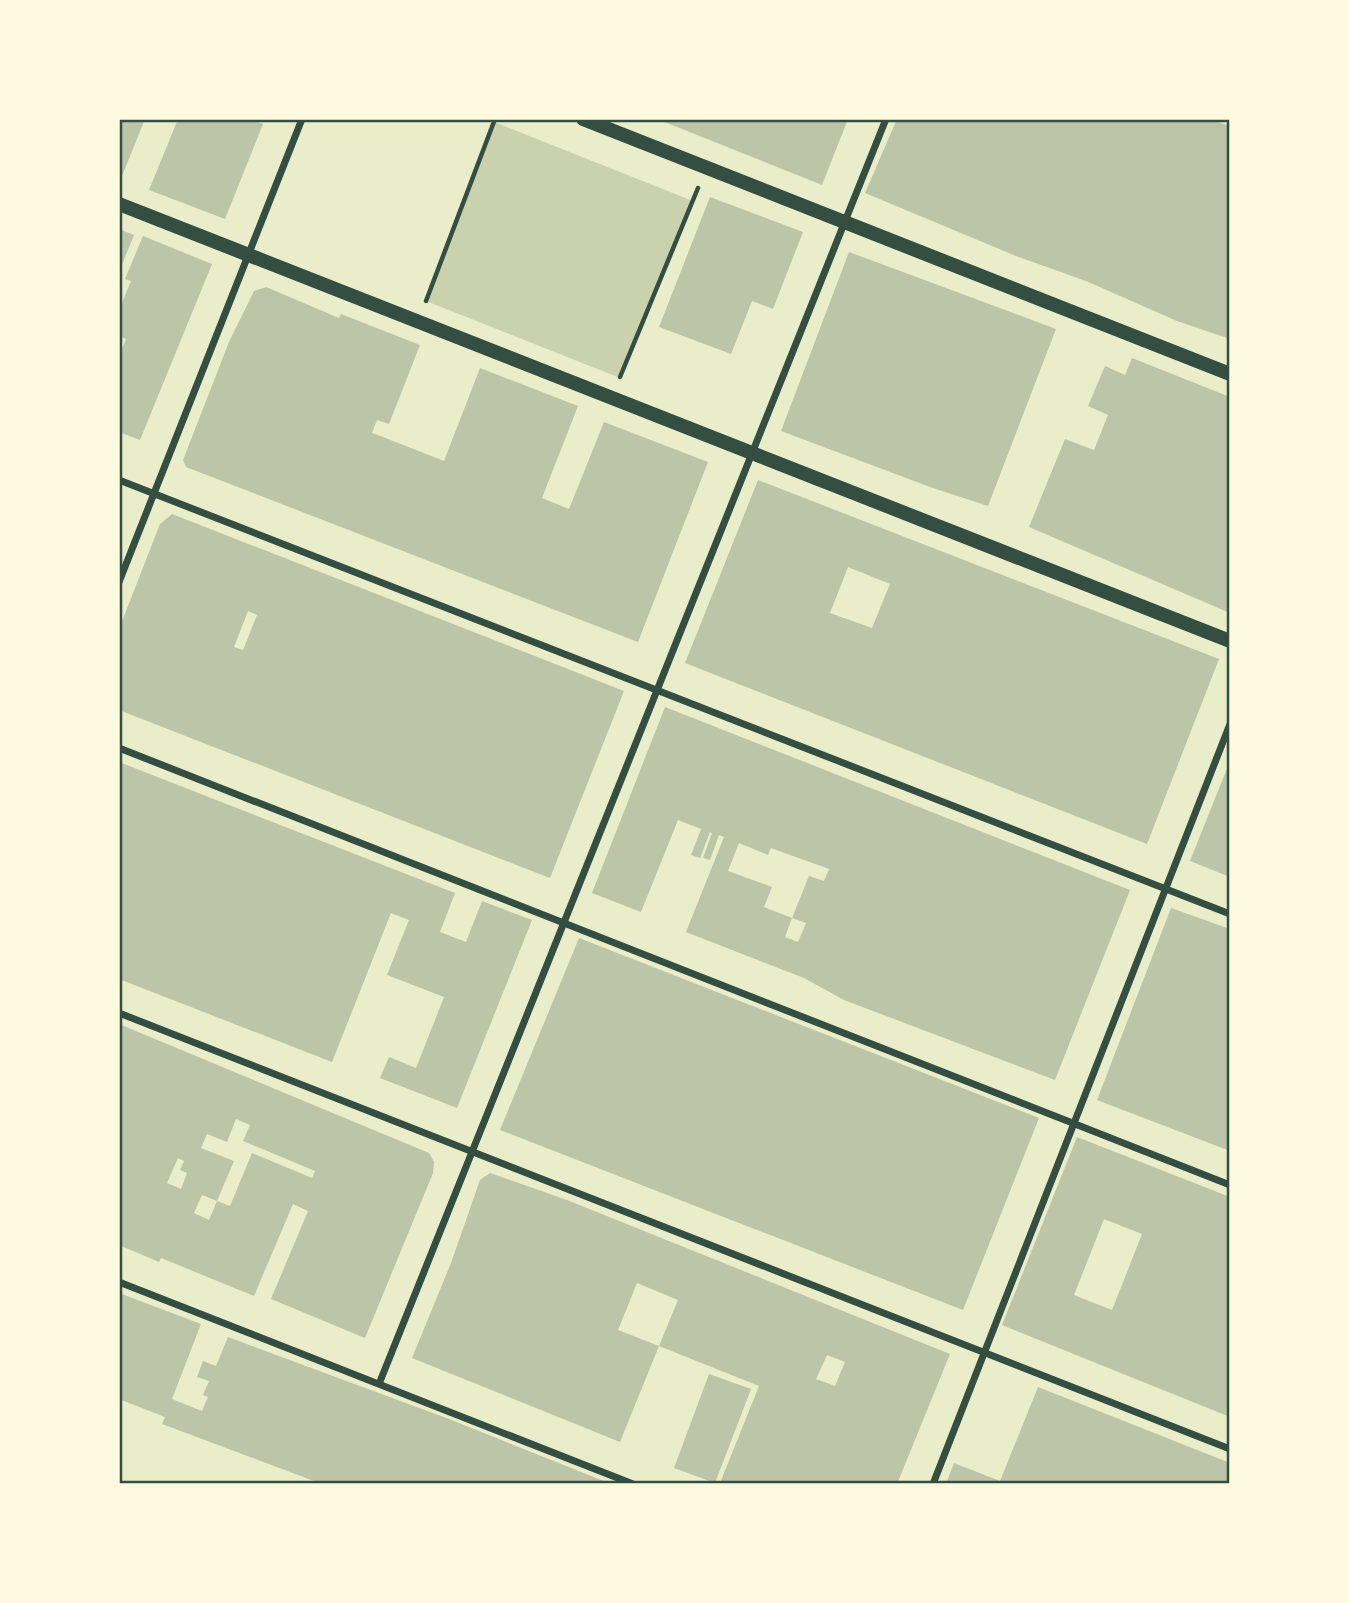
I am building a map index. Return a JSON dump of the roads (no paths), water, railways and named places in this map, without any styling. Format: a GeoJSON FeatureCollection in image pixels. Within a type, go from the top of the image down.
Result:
{"type":"FeatureCollection","features":[{"type":"Feature","properties":{"kind":"main road"},"geometry":{"type":"LineString","coordinates":[[583,119],[1230,374]]}},
{"type":"Feature","properties":{"kind":"main road"},"geometry":{"type":"LineString","coordinates":[[119,204],[1230,641]]}},
{"type":"Feature","properties":{"kind":"street"},"geometry":{"type":"LineString","coordinates":[[119,582],[302,119]]}},
{"type":"Feature","properties":{"kind":"street"},"geometry":{"type":"LineString","coordinates":[[379,1384],[886,119]]}},
{"type":"Feature","properties":{"kind":"street"},"geometry":{"type":"LineString","coordinates":[[119,480],[1230,914]]}},
{"type":"Feature","properties":{"kind":"street"},"geometry":{"type":"LineString","coordinates":[[933,1484],[1230,724]]}},
{"type":"Feature","properties":{"kind":"street"},"geometry":{"type":"LineString","coordinates":[[119,748],[1230,1185]]}},
{"type":"Feature","properties":{"kind":"street"},"geometry":{"type":"LineString","coordinates":[[119,1013],[1230,1449]]}},
{"type":"Feature","properties":{"kind":"street"},"geometry":{"type":"LineString","coordinates":[[119,1282],[633,1484]]}}]}
